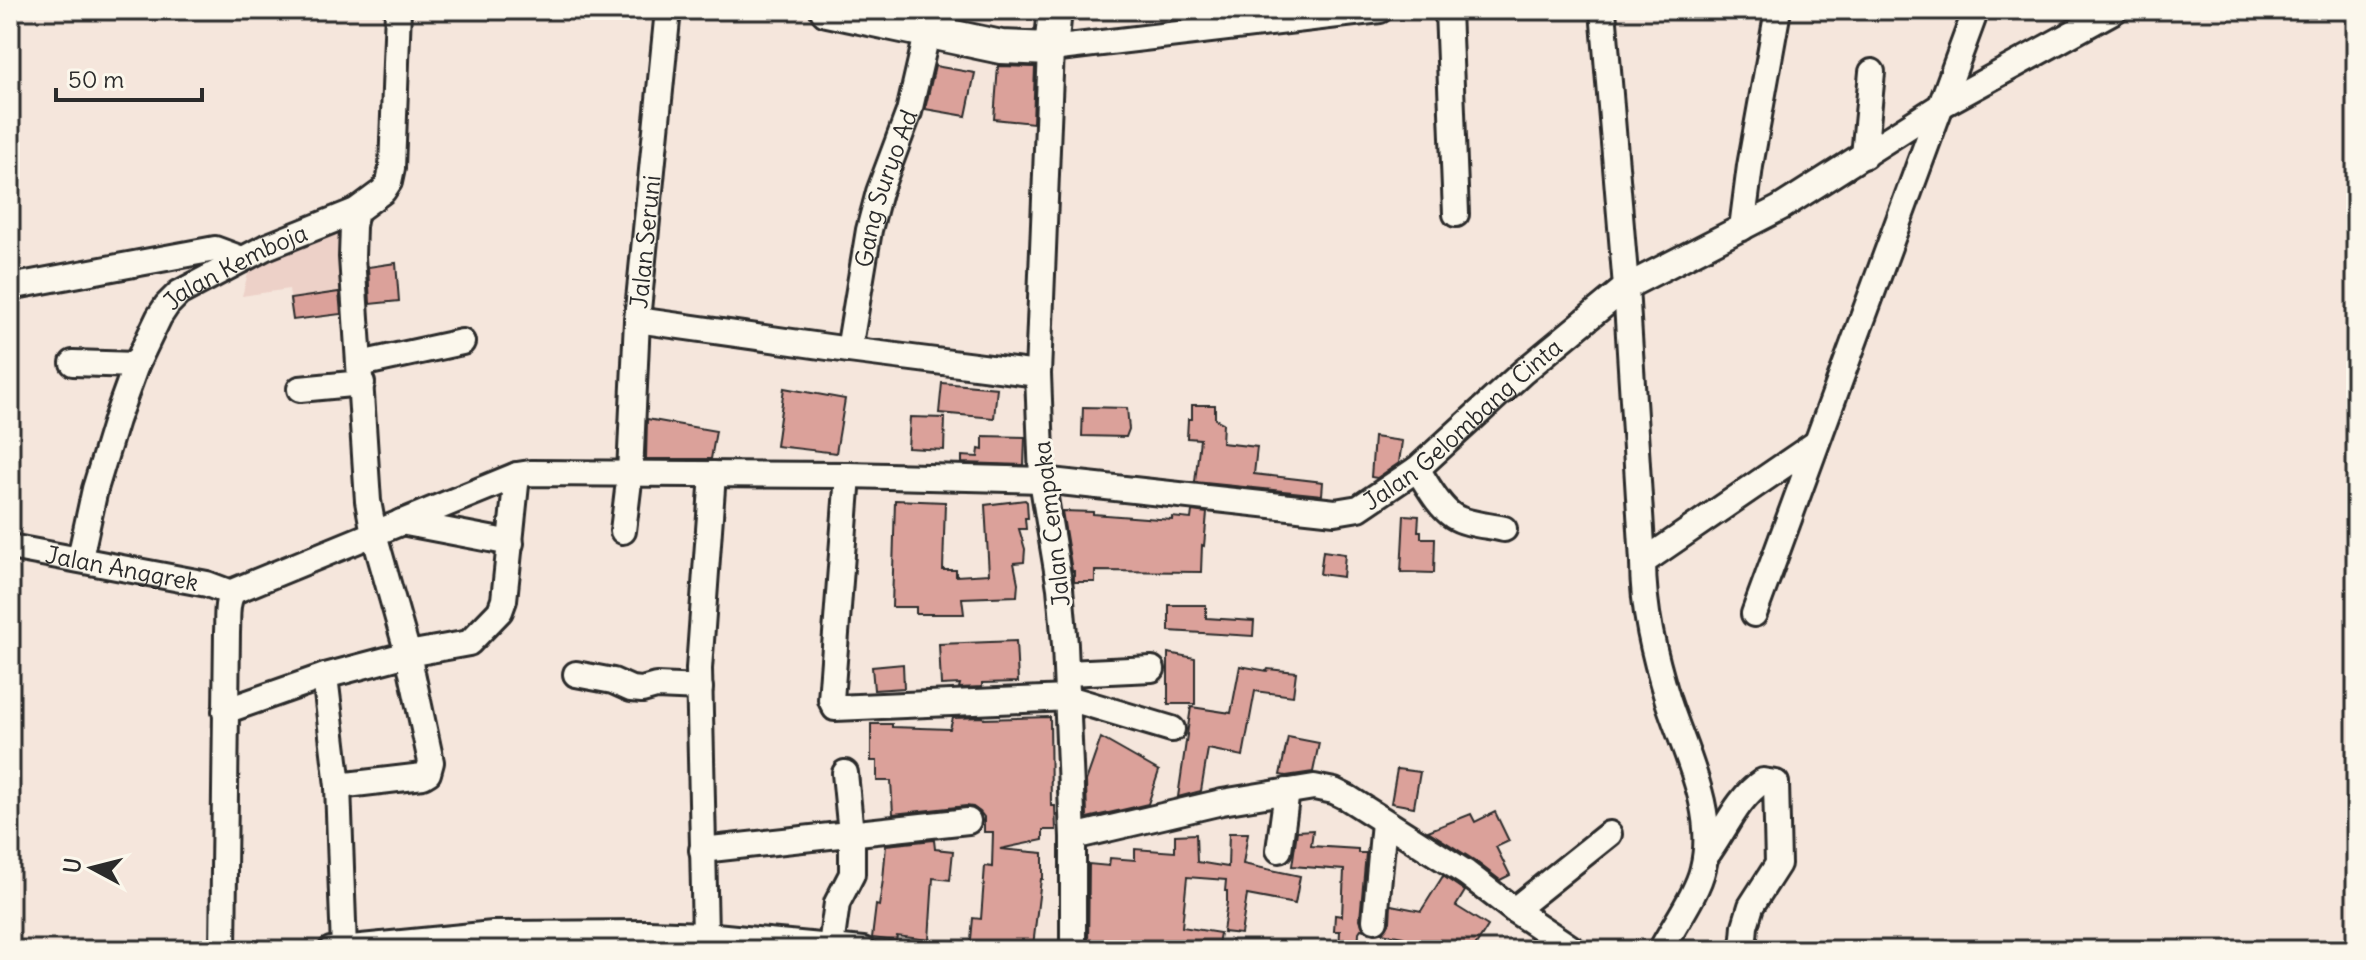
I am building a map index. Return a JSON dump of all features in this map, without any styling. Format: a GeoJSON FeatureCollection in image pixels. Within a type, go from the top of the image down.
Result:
{"type":"FeatureCollection","features":[{"type":"Feature","properties":{"kind":"main road"},"geometry":{"type":"LineString","coordinates":[[827,10],[1001,47],[1051,49],[1055,10]]}},
{"type":"Feature","properties":{"kind":"street","name":"Jalan Kemboja"},"geometry":{"type":"LineString","coordinates":[[80,558],[95,489],[136,365],[167,305],[179,293],[271,244],[356,211],[383,191],[389,182],[398,10]]}},
{"type":"Feature","properties":{"kind":"street","name":"Jalan Seruni"},"geometry":{"type":"LineString","coordinates":[[623,531],[630,473],[637,320],[668,10]]}},
{"type":"Feature","properties":{"kind":"street"},"geometry":{"type":"LineString","coordinates":[[1051,49],[1380,10]]}},
{"type":"Feature","properties":{"kind":"street"},"geometry":{"type":"LineString","coordinates":[[1448,10],[1456,214]]}},
{"type":"Feature","properties":{"kind":"street"},"geometry":{"type":"LineString","coordinates":[[1603,10],[1626,287],[1643,595],[1647,620],[1703,809],[1706,830],[1706,856],[1701,877],[1661,950]]}},
{"type":"Feature","properties":{"kind":"street"},"geometry":{"type":"LineString","coordinates":[[1742,228],[1778,10]]}},
{"type":"Feature","properties":{"kind":"street"},"geometry":{"type":"LineString","coordinates":[[1754,614],[1976,10]]}},
{"type":"Feature","properties":{"kind":"street","name":"Jalan Gelombang Cinta"},"geometry":{"type":"LineString","coordinates":[[231,593],[517,475],[530,473],[1042,480],[1335,512],[1359,508],[1417,469],[1523,372],[1626,287],[1780,208],[1942,105],[2115,10]]}},
{"type":"Feature","properties":{"kind":"street","name":"Gang Suryo Ad"},"geometry":{"type":"LineString","coordinates":[[849,350],[869,230],[879,192],[909,112],[928,30]]}},
{"type":"Feature","properties":{"kind":"street","name":"Jalan Cempaka"},"geometry":{"type":"LineString","coordinates":[[1051,49],[1038,374],[1042,480],[1060,588],[1067,673],[1073,837],[1073,950]]}},
{"type":"Feature","properties":{"kind":"street"},"geometry":{"type":"LineString","coordinates":[[1864,156],[1872,72]]}},
{"type":"Feature","properties":{"kind":"street"},"geometry":{"type":"LineString","coordinates":[[338,786],[423,776],[428,773],[431,762],[408,654],[374,534],[368,501],[352,257],[356,211]]}},
{"type":"Feature","properties":{"kind":"street"},"geometry":{"type":"LineString","coordinates":[[10,287],[215,249],[242,259]]}},
{"type":"Feature","properties":{"kind":"street"},"geometry":{"type":"LineString","coordinates":[[637,320],[1038,374]]}},
{"type":"Feature","properties":{"kind":"street"},"geometry":{"type":"LineString","coordinates":[[300,389],[462,342]]}},
{"type":"Feature","properties":{"kind":"street"},"geometry":{"type":"LineString","coordinates":[[73,363],[136,365]]}},
{"type":"Feature","properties":{"kind":"street"},"geometry":{"type":"LineString","coordinates":[[1643,562],[1815,444]]}},
{"type":"Feature","properties":{"kind":"street"},"geometry":{"type":"LineString","coordinates":[[1417,469],[1451,515],[1504,529]]}},
{"type":"Feature","properties":{"kind":"street"},"geometry":{"type":"LineString","coordinates":[[705,935],[700,688],[713,474]]}},
{"type":"Feature","properties":{"kind":"street"},"geometry":{"type":"LineString","coordinates":[[225,711],[325,676],[408,654],[469,643],[502,606],[517,475]]}},
{"type":"Feature","properties":{"kind":"street"},"geometry":{"type":"LineString","coordinates":[[848,475],[831,700],[835,708],[1068,698],[1172,729]]}},
{"type":"Feature","properties":{"kind":"street"},"geometry":{"type":"LineString","coordinates":[[401,522],[511,543]]}},
{"type":"Feature","properties":{"kind":"street","name":"Jalan Anggrek"},"geometry":{"type":"LineString","coordinates":[[10,547],[207,584],[231,593]]}},
{"type":"Feature","properties":{"kind":"street"},"geometry":{"type":"LineString","coordinates":[[223,950],[225,711],[228,603],[231,593]]}},
{"type":"Feature","properties":{"kind":"street"},"geometry":{"type":"LineString","coordinates":[[1067,673],[1152,669]]}},
{"type":"Feature","properties":{"kind":"street"},"geometry":{"type":"LineString","coordinates":[[576,674],[613,681],[631,689],[656,686],[700,688]]}},
{"type":"Feature","properties":{"kind":"street"},"geometry":{"type":"LineString","coordinates":[[325,676],[338,786],[335,950],[493,934],[647,942],[705,935],[863,950]]}},
{"type":"Feature","properties":{"kind":"street"},"geometry":{"type":"LineString","coordinates":[[831,946],[837,903],[852,874],[845,773]]}},
{"type":"Feature","properties":{"kind":"street"},"geometry":{"type":"LineString","coordinates":[[1706,856],[1744,796],[1763,781],[1776,783],[1778,864],[1751,906],[1743,950]]}},
{"type":"Feature","properties":{"kind":"street"},"geometry":{"type":"LineString","coordinates":[[1073,837],[1222,802],[1314,787],[1334,791],[1466,873],[1574,950]]}},
{"type":"Feature","properties":{"kind":"street"},"geometry":{"type":"LineString","coordinates":[[1279,850],[1287,791]]}},
{"type":"Feature","properties":{"kind":"street"},"geometry":{"type":"LineString","coordinates":[[702,850],[968,821]]}},
{"type":"Feature","properties":{"kind":"street"},"geometry":{"type":"LineString","coordinates":[[1375,920],[1384,822]]}},
{"type":"Feature","properties":{"kind":"street"},"geometry":{"type":"LineString","coordinates":[[1514,910],[1609,834]]}},
{"type":"Feature","properties":{"kind":"shaded area"},"geometry":{"type":"Polygon","coordinates":[[[348,224],[354,312],[293,319],[289,289],[242,296],[249,270],[281,252],[348,224]]]}},
{"type":"Feature","properties":{"kind":"building"},"geometry":{"type":"Polygon","coordinates":[[[935,66],[975,73],[966,116],[925,109],[935,66]]]}},
{"type":"Feature","properties":{"kind":"building"},"geometry":{"type":"Polygon","coordinates":[[[998,66],[1035,67],[1033,123],[994,119],[998,66]]]}},
{"type":"Feature","properties":{"kind":"building"},"geometry":{"type":"Polygon","coordinates":[[[396,263],[399,301],[370,304],[368,267],[396,263]]]}},
{"type":"Feature","properties":{"kind":"building"},"geometry":{"type":"Polygon","coordinates":[[[339,292],[341,314],[293,320],[290,299],[339,292]]]}},
{"type":"Feature","properties":{"kind":"building"},"geometry":{"type":"Polygon","coordinates":[[[942,383],[997,388],[994,418],[939,413],[942,383]]]}},
{"type":"Feature","properties":{"kind":"building"},"geometry":{"type":"Polygon","coordinates":[[[784,388],[845,399],[836,453],[776,446],[784,388]]]}},
{"type":"Feature","properties":{"kind":"building"},"geometry":{"type":"Polygon","coordinates":[[[1192,405],[1215,405],[1215,419],[1223,423],[1222,443],[1257,447],[1254,474],[1323,482],[1322,495],[1195,482],[1200,439],[1187,438],[1192,405]]]}},
{"type":"Feature","properties":{"kind":"building"},"geometry":{"type":"Polygon","coordinates":[[[1083,407],[1127,408],[1129,429],[1126,437],[1082,436],[1083,407]]]}},
{"type":"Feature","properties":{"kind":"building"},"geometry":{"type":"Polygon","coordinates":[[[910,417],[945,418],[944,450],[908,448],[910,417]]]}},
{"type":"Feature","properties":{"kind":"building"},"geometry":{"type":"Polygon","coordinates":[[[647,419],[716,431],[711,459],[646,459],[647,419]]]}},
{"type":"Feature","properties":{"kind":"building"},"geometry":{"type":"Polygon","coordinates":[[[983,436],[1025,437],[1024,465],[962,463],[962,456],[978,457],[979,449],[983,450],[983,436]]]}},
{"type":"Feature","properties":{"kind":"building"},"geometry":{"type":"Polygon","coordinates":[[[1374,437],[1402,441],[1399,463],[1377,478],[1371,477],[1374,437]]]}},
{"type":"Feature","properties":{"kind":"building"},"geometry":{"type":"Polygon","coordinates":[[[895,500],[945,502],[943,570],[956,570],[956,576],[989,574],[985,505],[1025,500],[1026,529],[1019,529],[1025,549],[1024,562],[1014,563],[1017,596],[962,598],[964,614],[916,614],[916,607],[892,607],[895,500]]]}},
{"type":"Feature","properties":{"kind":"building"},"geometry":{"type":"Polygon","coordinates":[[[1062,511],[1172,520],[1172,517],[1191,519],[1192,511],[1207,513],[1201,572],[1095,571],[1095,582],[1074,582],[1062,511]]]}},
{"type":"Feature","properties":{"kind":"building"},"geometry":{"type":"Polygon","coordinates":[[[1404,515],[1419,516],[1421,538],[1435,538],[1434,573],[1401,572],[1404,515]]]}},
{"type":"Feature","properties":{"kind":"building"},"geometry":{"type":"Polygon","coordinates":[[[1323,551],[1345,554],[1343,577],[1320,574],[1323,551]]]}},
{"type":"Feature","properties":{"kind":"building"},"geometry":{"type":"Polygon","coordinates":[[[1169,605],[1206,605],[1206,618],[1254,621],[1253,636],[1169,631],[1169,605]]]}},
{"type":"Feature","properties":{"kind":"building"},"geometry":{"type":"Polygon","coordinates":[[[1016,641],[1018,682],[982,683],[982,687],[959,688],[960,684],[941,685],[939,644],[1016,641]]]}},
{"type":"Feature","properties":{"kind":"building"},"geometry":{"type":"Polygon","coordinates":[[[1168,653],[1195,658],[1195,704],[1168,704],[1168,653]]]}},
{"type":"Feature","properties":{"kind":"building"},"geometry":{"type":"Polygon","coordinates":[[[903,664],[904,688],[874,690],[872,667],[903,664]]]}},
{"type":"Feature","properties":{"kind":"building"},"geometry":{"type":"Polygon","coordinates":[[[1240,666],[1296,672],[1293,696],[1255,691],[1243,756],[1208,749],[1201,791],[1178,797],[1191,707],[1231,713],[1240,666]]]}},
{"type":"Feature","properties":{"kind":"building"},"geometry":{"type":"Polygon","coordinates":[[[1050,717],[1051,806],[1055,806],[1056,830],[1043,830],[1043,840],[1000,849],[1043,853],[1043,879],[1033,946],[1027,945],[1027,950],[970,950],[973,918],[981,919],[985,866],[992,867],[993,832],[984,832],[984,817],[980,812],[966,806],[893,814],[891,781],[877,781],[877,761],[871,761],[871,724],[950,729],[953,718],[1050,717]]]}},
{"type":"Feature","properties":{"kind":"building"},"geometry":{"type":"Polygon","coordinates":[[[1288,737],[1319,743],[1313,772],[1280,775],[1288,737]]]}},
{"type":"Feature","properties":{"kind":"building"},"geometry":{"type":"Polygon","coordinates":[[[1101,738],[1159,771],[1148,804],[1087,818],[1086,781],[1101,738]]]}},
{"type":"Feature","properties":{"kind":"building"},"geometry":{"type":"Polygon","coordinates":[[[1397,769],[1420,772],[1414,807],[1391,803],[1397,769]]]}},
{"type":"Feature","properties":{"kind":"building"},"geometry":{"type":"Polygon","coordinates":[[[1495,812],[1509,841],[1496,847],[1510,875],[1500,880],[1428,831],[1471,814],[1475,822],[1495,812]]]}},
{"type":"Feature","properties":{"kind":"building"},"geometry":{"type":"Polygon","coordinates":[[[1313,830],[1311,846],[1358,849],[1358,853],[1366,853],[1360,919],[1364,930],[1359,932],[1358,950],[1339,950],[1340,931],[1334,931],[1335,915],[1342,916],[1344,870],[1292,866],[1297,831],[1313,830]]]}},
{"type":"Feature","properties":{"kind":"building"},"geometry":{"type":"Polygon","coordinates":[[[1229,833],[1248,833],[1243,864],[1300,876],[1295,904],[1247,895],[1241,934],[1223,932],[1226,880],[1187,877],[1182,927],[1220,933],[1217,950],[1088,950],[1089,864],[1109,866],[1110,858],[1135,860],[1135,849],[1175,852],[1175,835],[1196,834],[1197,862],[1228,867],[1229,833]]]}},
{"type":"Feature","properties":{"kind":"building"},"geometry":{"type":"Polygon","coordinates":[[[934,840],[935,849],[953,851],[950,880],[933,878],[929,940],[897,936],[896,941],[872,938],[886,845],[934,840]]]}},
{"type":"Feature","properties":{"kind":"building"},"geometry":{"type":"Polygon","coordinates":[[[1443,876],[1465,891],[1456,906],[1488,926],[1473,950],[1395,950],[1403,937],[1382,933],[1390,922],[1391,905],[1421,911],[1443,876]]]}}]}
